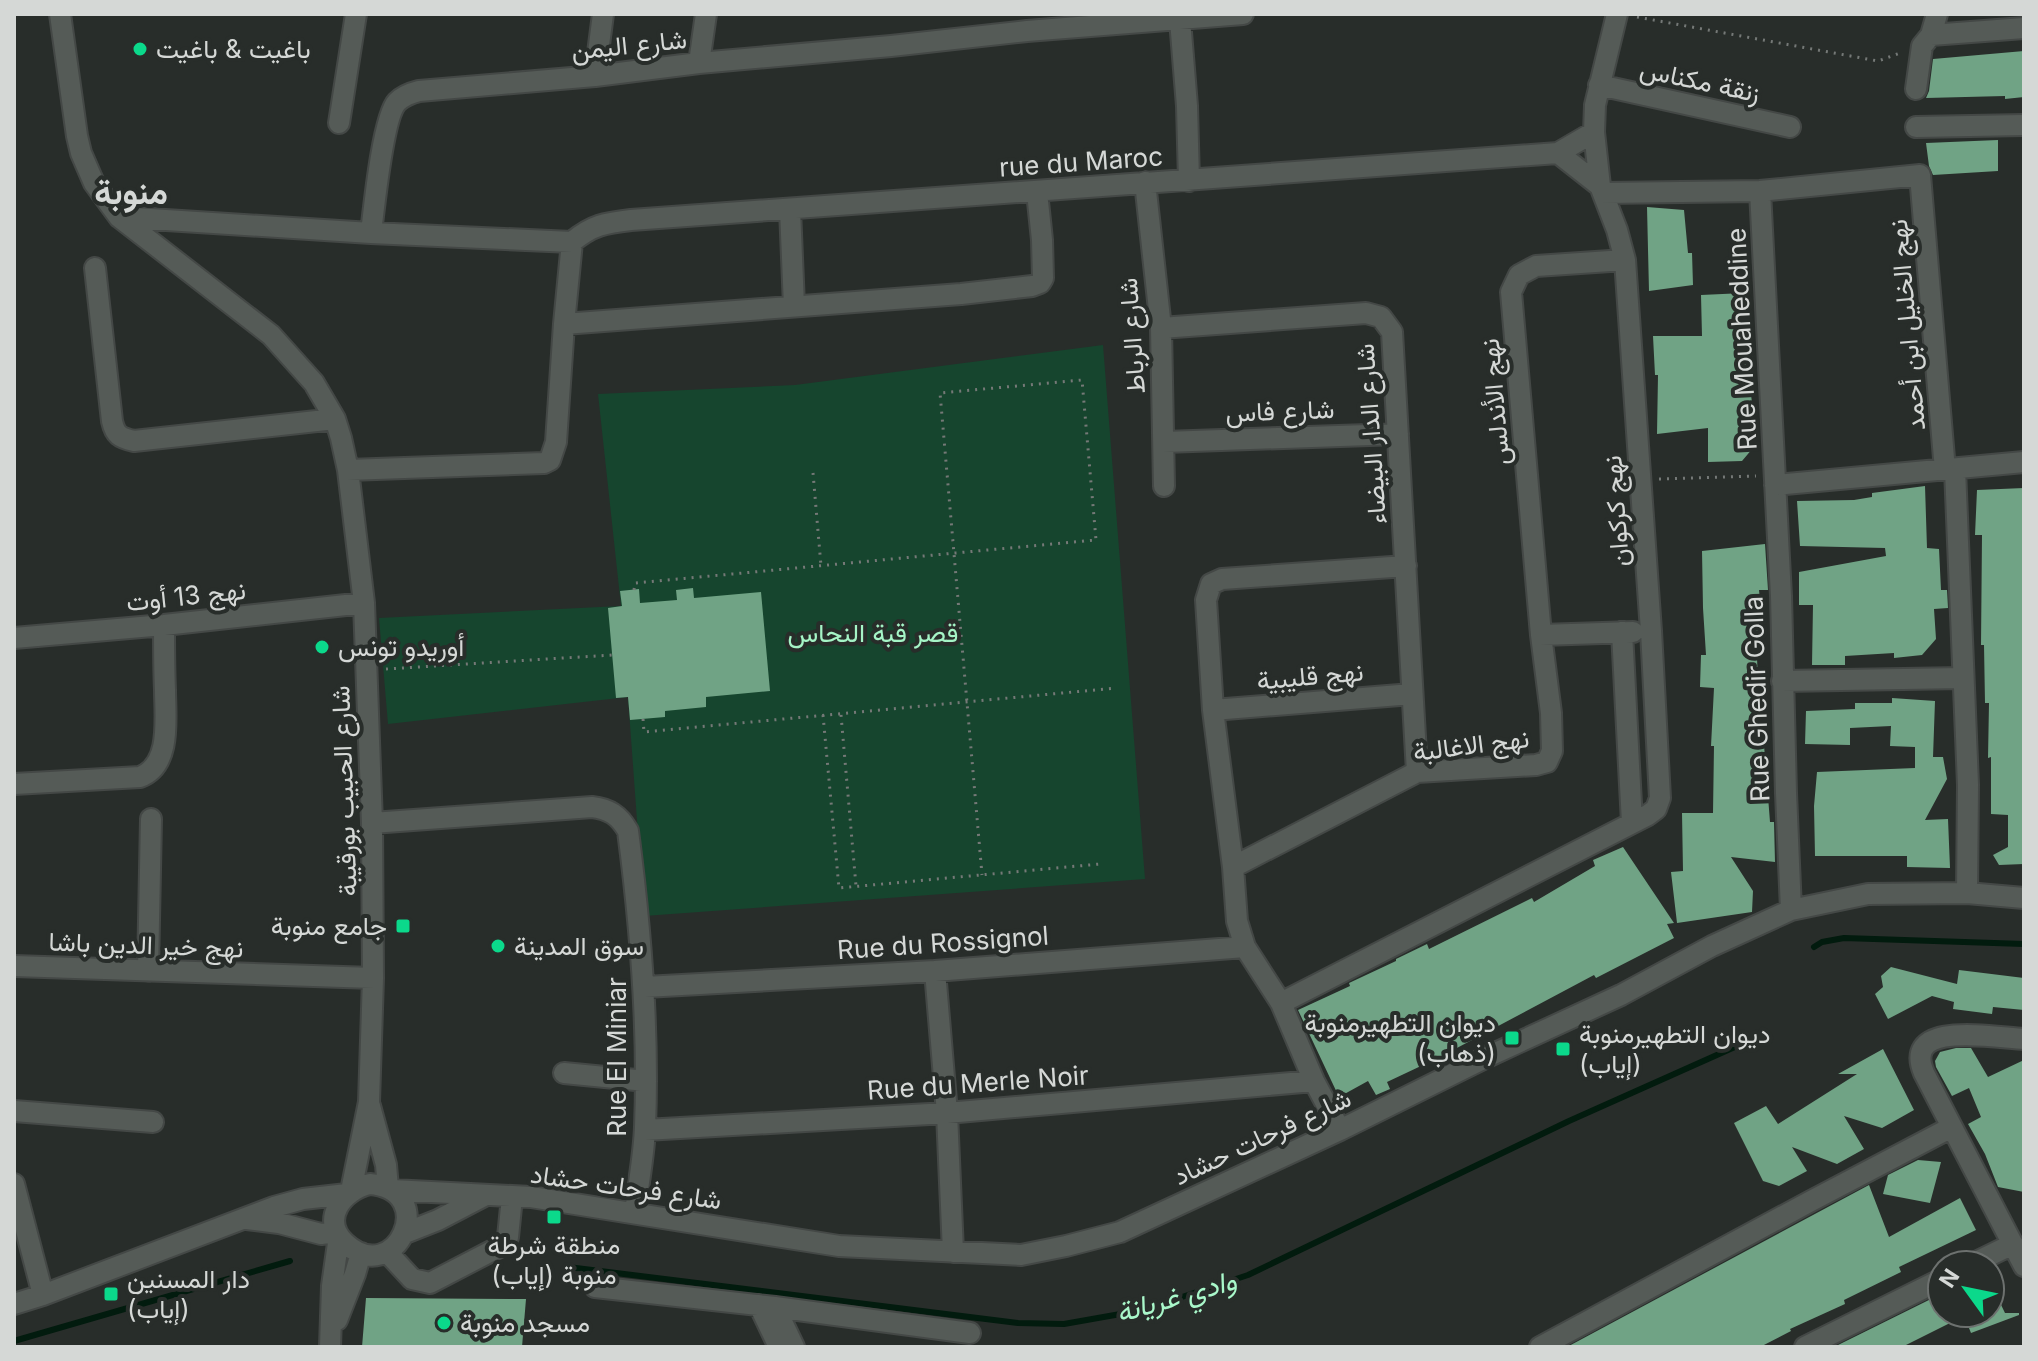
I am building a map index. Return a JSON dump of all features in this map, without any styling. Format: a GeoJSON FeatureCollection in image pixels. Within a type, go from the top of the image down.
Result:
{"type":"FeatureCollection","features":[{"type":"Feature","properties":{"kind":"street","name":"شارع الحبيب بورقيبة"},"geometry":{"type":"LineString","coordinates":[[60,14],[77,136],[94,183],[119,217],[271,335],[314,383],[335,419],[348,470],[364,603],[372,823],[373,978],[369,1102],[349,1192]]}},
{"type":"Feature","properties":{"kind":"street"},"geometry":{"type":"LineString","coordinates":[[339,123],[356,14]]}},
{"type":"Feature","properties":{"kind":"street"},"geometry":{"type":"LineString","coordinates":[[595,76],[603,14]]}},
{"type":"Feature","properties":{"kind":"street"},"geometry":{"type":"LineString","coordinates":[[699,63],[706,14]]}},
{"type":"Feature","properties":{"kind":"street","name":"شارع اليمن"},"geometry":{"type":"LineString","coordinates":[[371,233],[387,122],[396,103],[419,91],[891,46],[1028,22],[1243,14]]}},
{"type":"Feature","properties":{"kind":"street"},"geometry":{"type":"LineString","coordinates":[[1916,89],[1937,14]]}},
{"type":"Feature","properties":{"kind":"street"},"geometry":{"type":"LineString","coordinates":[[1601,189],[1594,132],[1595,105],[1599,85],[1627,15]]}},
{"type":"Feature","properties":{"kind":"street"},"geometry":{"type":"LineString","coordinates":[[1189,181],[1187,106],[1191,17]]}},
{"type":"Feature","properties":{"kind":"street"},"geometry":{"type":"LineString","coordinates":[[1927,41],[2024,28]]}},
{"type":"Feature","properties":{"kind":"street","name":"زنقة مكناس"},"geometry":{"type":"LineString","coordinates":[[1599,85],[1790,127]]}},
{"type":"Feature","properties":{"kind":"street"},"geometry":{"type":"LineString","coordinates":[[1916,127],[2024,125],[2024,133]]}},
{"type":"Feature","properties":{"kind":"street","name":"rue du Maroc"},"geometry":{"type":"LineString","coordinates":[[572,242],[590,228],[614,222],[1558,153],[1594,132]]}},
{"type":"Feature","properties":{"kind":"street"},"geometry":{"type":"LineString","coordinates":[[1558,153],[1601,189],[1760,191]]}},
{"type":"Feature","properties":{"kind":"street","name":"نهج الخليل ابن أحمد"},"geometry":{"type":"LineString","coordinates":[[1760,191],[1920,175],[1950,470],[1968,785],[1967,893]]}},
{"type":"Feature","properties":{"kind":"street","name":"شارع الرباط"},"geometry":{"type":"LineString","coordinates":[[1145,182],[1161,328],[1164,486]]}},
{"type":"Feature","properties":{"kind":"street","name":"نهج كركوان"},"geometry":{"type":"LineString","coordinates":[[1281,1003],[1656,809],[1660,798],[1651,631],[1625,260],[1601,189]]}},
{"type":"Feature","properties":{"kind":"street","name":"Rue Mouaheddine"},"geometry":{"type":"LineString","coordinates":[[1760,191],[1775,480]]}},
{"type":"Feature","properties":{"kind":"street"},"geometry":{"type":"LineString","coordinates":[[564,324],[1032,286],[1043,278],[1037,192]]}},
{"type":"Feature","properties":{"kind":"street"},"geometry":{"type":"LineString","coordinates":[[790,209],[794,306]]}},
{"type":"Feature","properties":{"kind":"street"},"geometry":{"type":"LineString","coordinates":[[119,217],[572,242],[556,442],[550,460],[544,463],[348,470]]}},
{"type":"Feature","properties":{"kind":"street","name":"نهج الأندلس"},"geometry":{"type":"LineString","coordinates":[[1541,635],[1511,292],[1519,275],[1536,266],[1625,260]]}},
{"type":"Feature","properties":{"kind":"street"},"geometry":{"type":"LineString","coordinates":[[95,268],[112,421],[115,432],[121,438],[134,441],[335,419]]}},
{"type":"Feature","properties":{"kind":"street","name":"شارع الدار البيضاء"},"geometry":{"type":"LineString","coordinates":[[1161,328],[1366,313],[1381,317],[1392,332],[1417,772]]}},
{"type":"Feature","properties":{"kind":"street","name":"شارع فاس"},"geometry":{"type":"LineString","coordinates":[[1164,442],[1398,434]]}},
{"type":"Feature","properties":{"kind":"street"},"geometry":{"type":"LineString","coordinates":[[1775,480],[1950,470],[2024,462]]}},
{"type":"Feature","properties":{"kind":"street","name":"Rue Ghedir Golla"},"geometry":{"type":"LineString","coordinates":[[1775,480],[1791,910]]}},
{"type":"Feature","properties":{"kind":"street"},"geometry":{"type":"LineString","coordinates":[[1340,1130],[1314,1081],[1281,1003],[1245,947],[1237,921],[1213,710],[1206,600],[1211,584],[1222,579],[1406,566]]}},
{"type":"Feature","properties":{"kind":"street","name":"نهج 13 أوت"},"geometry":{"type":"LineString","coordinates":[[14,638],[364,603]]}},
{"type":"Feature","properties":{"kind":"street"},"geometry":{"type":"LineString","coordinates":[[14,784],[140,777],[151,772],[161,753],[165,735],[164,625]]}},
{"type":"Feature","properties":{"kind":"street"},"geometry":{"type":"LineString","coordinates":[[1541,635],[1651,631]]}},
{"type":"Feature","properties":{"kind":"street"},"geometry":{"type":"LineString","coordinates":[[1622,632],[1632,823]]}},
{"type":"Feature","properties":{"kind":"street","name":"نهج الاغالبة"},"geometry":{"type":"LineString","coordinates":[[1233,867],[1417,772],[1547,762],[1552,751],[1551,713],[1541,635]]}},
{"type":"Feature","properties":{"kind":"street"},"geometry":{"type":"LineString","coordinates":[[1782,681],[1963,678]]}},
{"type":"Feature","properties":{"kind":"street","name":"نهج قليبية"},"geometry":{"type":"LineString","coordinates":[[1213,710],[1412,694]]}},
{"type":"Feature","properties":{"kind":"street","name":"Rue El Miniar"},"geometry":{"type":"LineString","coordinates":[[372,823],[592,807],[618,816],[628,831],[645,987],[645,1130],[635,1213]]}},
{"type":"Feature","properties":{"kind":"street"},"geometry":{"type":"LineString","coordinates":[[148,971],[151,819]]}},
{"type":"Feature","properties":{"kind":"street","name":"شارع فرحات حشاد"},"geometry":{"type":"LineString","coordinates":[[390,1189],[531,1197],[839,1246],[1021,1255],[1120,1232],[1340,1130],[1791,910],[1868,894],[1967,893],[2024,898]]}},
{"type":"Feature","properties":{"kind":"street","name":"Rue du Rossignol"},"geometry":{"type":"LineString","coordinates":[[645,987],[935,971],[1245,947]]}},
{"type":"Feature","properties":{"kind":"street","name":"نهج خير الدين باشا"},"geometry":{"type":"LineString","coordinates":[[14,966],[373,978]]}},
{"type":"Feature","properties":{"kind":"street"},"geometry":{"type":"LineString","coordinates":[[935,971],[947,1113],[953,1252]]}},
{"type":"Feature","properties":{"kind":"street"},"geometry":{"type":"LineString","coordinates":[[2024,1039],[1955,1035],[1932,1040],[1924,1046],[1920,1055],[1920,1064],[1952,1127],[2015,1234],[2024,1266]]}},
{"type":"Feature","properties":{"kind":"street"},"geometry":{"type":"LineString","coordinates":[[564,1073],[646,1081]]}},
{"type":"Feature","properties":{"kind":"street","name":"Rue du Merle Noir"},"geometry":{"type":"LineString","coordinates":[[645,1130],[947,1113],[1314,1081]]}},
{"type":"Feature","properties":{"kind":"street","name":"شارع الحبيب بورقيبة"},"geometry":{"type":"LineString","coordinates":[[369,1102],[390,1189]]}},
{"type":"Feature","properties":{"kind":"street"},"geometry":{"type":"LineString","coordinates":[[14,1111],[153,1122]]}},
{"type":"Feature","properties":{"kind":"street"},"geometry":{"type":"LineString","coordinates":[[1540,1347],[1952,1127]]}},
{"type":"Feature","properties":{"kind":"street"},"geometry":{"type":"LineString","coordinates":[[14,1184],[43,1295]]}},
{"type":"Feature","properties":{"kind":"street"},"geometry":{"type":"LineString","coordinates":[[14,1304],[274,1207],[349,1192],[370,1184],[390,1189],[401,1199],[407,1221],[400,1241],[378,1255],[361,1253],[337,1234],[321,1234],[279,1223],[247,1219]]}},
{"type":"Feature","properties":{"kind":"street"},"geometry":{"type":"LineString","coordinates":[[330,1343],[337,1234],[334,1222],[336,1212],[349,1192]]}},
{"type":"Feature","properties":{"kind":"street","name":"شارع فرحات حشاد"},"geometry":{"type":"LineString","coordinates":[[405,1233],[484,1196]]}},
{"type":"Feature","properties":{"kind":"street"},"geometry":{"type":"LineString","coordinates":[[387,1252],[412,1279],[430,1283],[503,1245],[508,1237],[512,1197]]}},
{"type":"Feature","properties":{"kind":"street"},"geometry":{"type":"LineString","coordinates":[[1993,1249],[2015,1234]]}},
{"type":"Feature","properties":{"kind":"street"},"geometry":{"type":"LineString","coordinates":[[330,1343],[361,1253]]}},
{"type":"Feature","properties":{"kind":"street"},"geometry":{"type":"LineString","coordinates":[[595,1287],[970,1333]]}},
{"type":"Feature","properties":{"kind":"street"},"geometry":{"type":"LineString","coordinates":[[1805,1347],[1926,1287]]}},
{"type":"Feature","properties":{"kind":"street"},"geometry":{"type":"LineString","coordinates":[[767,1306],[779,1347]]}},
{"type":"Feature","properties":{"kind":"street"},"geometry":{"type":"LineString","coordinates":[[767,1306],[794,1347]]}},
{"type":"Feature","properties":{"kind":"path"},"geometry":{"type":"LineString","coordinates":[[1627,15],[1878,61],[1927,41]]}},
{"type":"Feature","properties":{"kind":"path"},"geometry":{"type":"LineString","coordinates":[[634,590],[635,583],[821,566],[954,553],[1096,540],[1082,380],[940,393],[954,553],[967,702],[982,875]]}},
{"type":"Feature","properties":{"kind":"path"},"geometry":{"type":"LineString","coordinates":[[813,473],[821,566]]}},
{"type":"Feature","properties":{"kind":"path"},"geometry":{"type":"LineString","coordinates":[[1640,480],[1775,480]]}},
{"type":"Feature","properties":{"kind":"path"},"geometry":{"type":"LineString","coordinates":[[366,670],[612,655]]}},
{"type":"Feature","properties":{"kind":"path"},"geometry":{"type":"LineString","coordinates":[[643,719],[644,732],[1116,688]]}},
{"type":"Feature","properties":{"kind":"path"},"geometry":{"type":"LineString","coordinates":[[841,714],[856,886]]}},
{"type":"Feature","properties":{"kind":"path"},"geometry":{"type":"LineString","coordinates":[[823,715],[839,888],[1100,864]]}},
{"type":"Feature","properties":{"kind":"green space","name":"قصر قبة النحاس"},"geometry":{"type":"Polygon","coordinates":[[[1103,345],[1145,879],[644,916],[628,697],[388,724],[379,618],[621,606],[598,394],[795,385],[1103,345]]]}},
{"type":"Feature","properties":{"kind":"building"},"geometry":{"type":"Polygon","coordinates":[[[2024,51],[2024,97],[1926,98],[1933,59],[2024,51]]]}},
{"type":"Feature","properties":{"kind":"building"},"geometry":{"type":"Polygon","coordinates":[[[1998,140],[1998,171],[1933,175],[1926,143],[1998,140]]]}},
{"type":"Feature","properties":{"kind":"building"},"geometry":{"type":"Polygon","coordinates":[[[1647,207],[1684,210],[1688,253],[1692,253],[1693,285],[1649,291],[1647,207]]]}},
{"type":"Feature","properties":{"kind":"building"},"geometry":{"type":"Polygon","coordinates":[[[1744,293],[1747,328],[1751,328],[1754,370],[1748,370],[1754,419],[1749,419],[1753,448],[1742,461],[1708,462],[1708,428],[1657,434],[1658,375],[1655,375],[1653,336],[1702,336],[1701,295],[1744,293]]]}},
{"type":"Feature","properties":{"kind":"building"},"geometry":{"type":"Polygon","coordinates":[[[1925,486],[1927,548],[1939,549],[1941,590],[1947,590],[1948,608],[1934,609],[1936,639],[1922,655],[1894,658],[1894,653],[1845,656],[1845,665],[1812,665],[1813,605],[1799,605],[1799,572],[1886,556],[1885,548],[1800,546],[1797,501],[1854,500],[1872,497],[1872,493],[1925,486]]]}},
{"type":"Feature","properties":{"kind":"building"},"geometry":{"type":"Polygon","coordinates":[[[2024,488],[2024,864],[1999,865],[1993,855],[2008,847],[2008,815],[1991,814],[1989,703],[1985,703],[1984,645],[1981,645],[1982,535],[1975,535],[1977,490],[2024,488]]]}},
{"type":"Feature","properties":{"kind":"building"},"geometry":{"type":"Polygon","coordinates":[[[1765,544],[1768,590],[1759,590],[1763,631],[1756,632],[1759,708],[1767,708],[1768,745],[1764,745],[1770,822],[1774,822],[1775,862],[1731,857],[1753,891],[1752,912],[1677,923],[1671,872],[1683,871],[1682,813],[1713,813],[1714,746],[1711,746],[1714,688],[1700,687],[1701,655],[1706,655],[1702,551],[1765,544]]]}},
{"type":"Feature","properties":{"kind":"building"},"geometry":{"type":"Polygon","coordinates":[[[693,588],[694,598],[761,592],[770,691],[706,697],[706,707],[665,711],[665,717],[630,720],[628,697],[616,698],[608,608],[622,606],[620,591],[639,589],[640,603],[677,600],[676,590],[693,588]]]}},
{"type":"Feature","properties":{"kind":"building"},"geometry":{"type":"Polygon","coordinates":[[[1892,698],[1935,701],[1933,757],[1943,757],[1947,779],[1925,820],[1948,819],[1950,868],[1907,867],[1907,856],[1815,856],[1817,772],[1915,768],[1915,747],[1890,746],[1891,726],[1850,728],[1850,745],[1805,744],[1806,711],[1855,709],[1855,703],[1892,703],[1892,698]]]}},
{"type":"Feature","properties":{"kind":"building"},"geometry":{"type":"Polygon","coordinates":[[[1623,847],[1674,923],[1667,924],[1674,938],[1596,978],[1594,975],[1387,1082],[1390,1089],[1376,1095],[1368,1081],[1339,1097],[1298,1010],[1427,944],[1429,949],[1532,898],[1534,902],[1595,866],[1593,860],[1623,847]]]}},
{"type":"Feature","properties":{"kind":"building"},"geometry":{"type":"Polygon","coordinates":[[[1891,967],[1957,984],[1959,970],[2024,978],[2024,1010],[1993,1007],[1992,1014],[1953,1009],[1954,1002],[1932,996],[1888,1019],[1875,994],[1883,987],[1881,976],[1891,967]]]}},
{"type":"Feature","properties":{"kind":"building"},"geometry":{"type":"Polygon","coordinates":[[[1971,1048],[1988,1077],[2024,1060],[2024,1192],[1998,1187],[1985,1154],[1968,1124],[1981,1117],[1969,1088],[1952,1096],[1936,1067],[1935,1061],[1940,1052],[1971,1048]]]}},
{"type":"Feature","properties":{"kind":"building"},"geometry":{"type":"Polygon","coordinates":[[[1883,1049],[1914,1110],[1882,1128],[1844,1116],[1864,1149],[1837,1164],[1792,1147],[1807,1171],[1779,1186],[1763,1181],[1734,1123],[1766,1106],[1778,1124],[1857,1074],[1838,1074],[1883,1049]]]}},
{"type":"Feature","properties":{"kind":"building"},"geometry":{"type":"Polygon","coordinates":[[[1918,1160],[1941,1162],[1930,1203],[1883,1194],[1888,1175],[1918,1160]]]}},
{"type":"Feature","properties":{"kind":"building"},"geometry":{"type":"Polygon","coordinates":[[[1869,1185],[1889,1237],[1960,1198],[1976,1230],[1936,1249],[1926,1249],[1926,1254],[1899,1267],[1901,1272],[1760,1347],[1567,1347],[1869,1185]]]}},
{"type":"Feature","properties":{"kind":"building","name":"مسجد منوبة"},"geometry":{"type":"Polygon","coordinates":[[[366,1298],[526,1299],[522,1347],[362,1347],[366,1298]]]}},
{"type":"Feature","properties":{"kind":"building"},"geometry":{"type":"Polygon","coordinates":[[[1926,1301],[1926,1329],[1938,1329],[1902,1347],[1834,1347],[1926,1301]]]}},
{"type":"Feature","properties":{"kind":"building"},"geometry":{"type":"Polygon","coordinates":[[[2006,1313],[2019,1315],[2006,1320],[2006,1313]]]}},
{"type":"Feature","properties":{"kind":"waterway"},"geometry":{"type":"LineString","coordinates":[[1814,947],[1822,942],[1844,938],[2024,944]]}},
{"type":"Feature","properties":{"kind":"waterway","name":"وادي غريانة"},"geometry":{"type":"LineString","coordinates":[[568,1267],[1018,1323],[1064,1324],[1143,1310],[1248,1275],[1569,1121],[1737,1046]]}},
{"type":"Feature","properties":{"kind":"waterway","name":"وادي غريانة"},"geometry":{"type":"LineString","coordinates":[[14,1341],[290,1261]]}},
{"type":"Feature","properties":{"kind":"place","name":"باغيت & باغيت"},"geometry":{"type":"Point","coordinates":[140,49]}},
{"type":"Feature","properties":{"kind":"place","name":"أوريدو تونس"},"geometry":{"type":"Point","coordinates":[322,647]}},
{"type":"Feature","properties":{"kind":"place","name":"جامع منوبة"},"geometry":{"type":"Point","coordinates":[403,926]}},
{"type":"Feature","properties":{"kind":"place","name":"سوق المدينة"},"geometry":{"type":"Point","coordinates":[498,946]}},
{"type":"Feature","properties":{"kind":"place","name":"ديوان التطهيرمنوبة (ذهاب)"},"geometry":{"type":"Point","coordinates":[1512,1038]}},
{"type":"Feature","properties":{"kind":"place","name":"ديوان التطهيرمنوبة (إياب)"},"geometry":{"type":"Point","coordinates":[1563,1049]}},
{"type":"Feature","properties":{"kind":"place","name":"منطقة شرطة منوبة (إياب)"},"geometry":{"type":"Point","coordinates":[554,1217]}},
{"type":"Feature","properties":{"kind":"place","name":"دار المسنين (إياب)"},"geometry":{"type":"Point","coordinates":[111,1294]}},
{"type":"Feature","properties":{"kind":"place","name":"مسجد منوبة"},"geometry":{"type":"Point","coordinates":[444,1323]}},
{"type":"Feature","properties":{"kind":"district","name":"منوبة"},"geometry":{"type":"Point","coordinates":[131,192]}}]}
